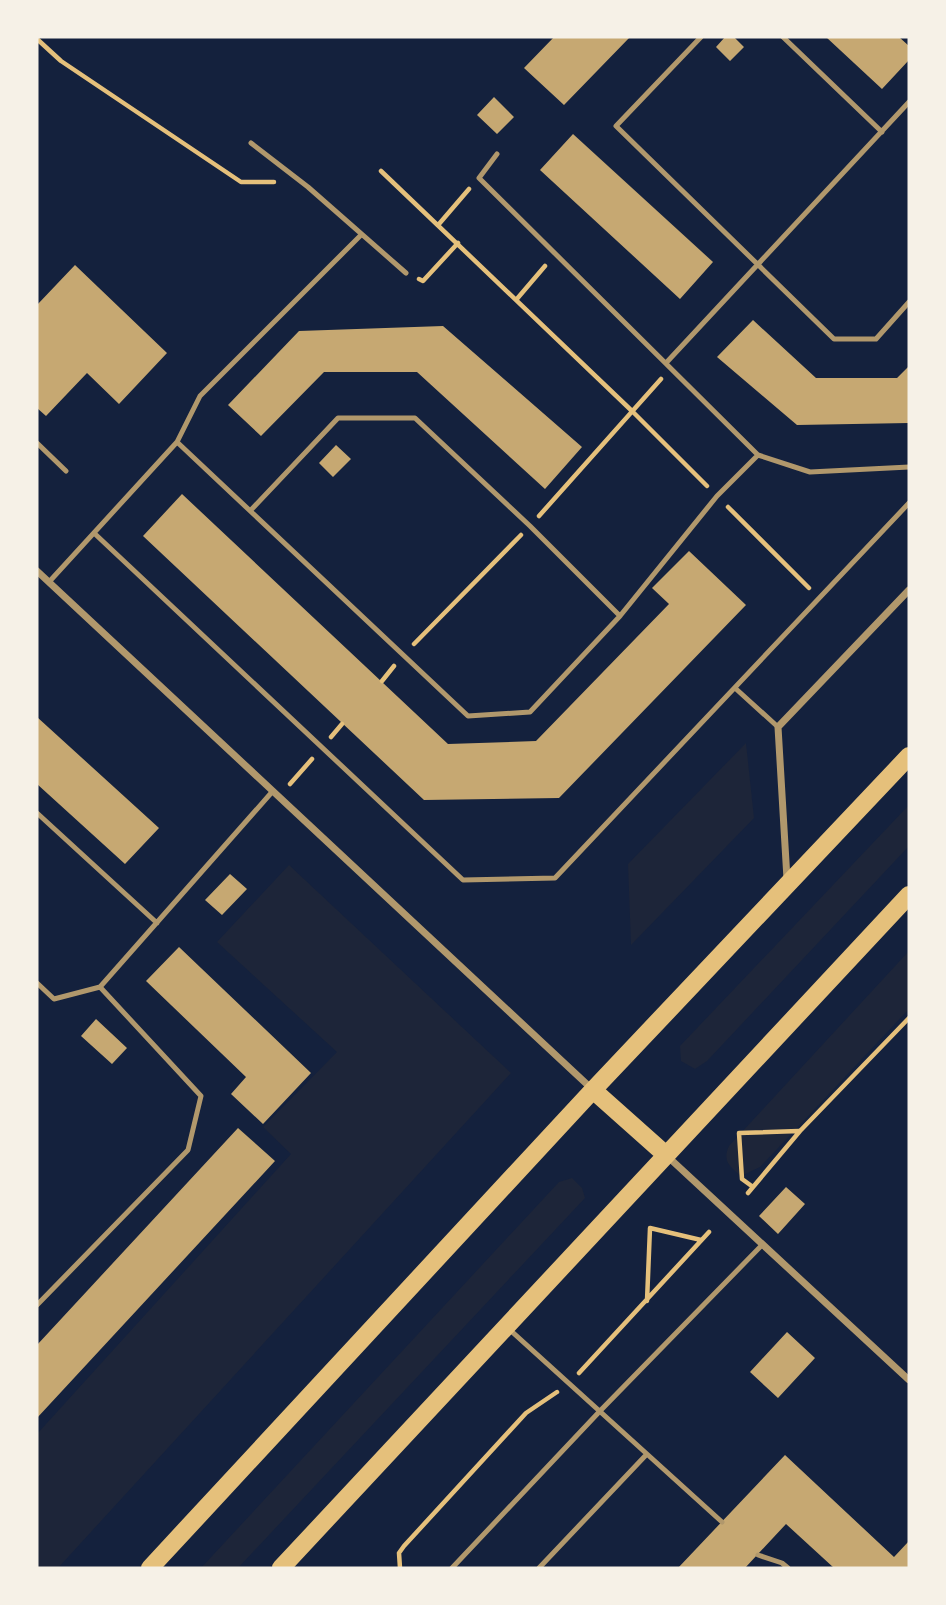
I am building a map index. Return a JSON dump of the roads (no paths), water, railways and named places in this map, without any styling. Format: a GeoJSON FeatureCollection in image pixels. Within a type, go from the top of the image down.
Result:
{"type":"FeatureCollection","features":[{"type":"Feature","properties":{"kind":"main road"},"geometry":{"type":"LineString","coordinates":[[150,1568],[593,1090],[909,756]]}},
{"type":"Feature","properties":{"kind":"main road"},"geometry":{"type":"LineString","coordinates":[[281,1568],[909,895]]}},
{"type":"Feature","properties":{"kind":"main road"},"geometry":{"type":"LineString","coordinates":[[593,1090],[666,1155]]}},
{"type":"Feature","properties":{"kind":"street"},"geometry":{"type":"LineString","coordinates":[[37,571],[593,1090]]}},
{"type":"Feature","properties":{"kind":"street"},"geometry":{"type":"LineString","coordinates":[[788,884],[778,727],[909,590]]}},
{"type":"Feature","properties":{"kind":"street"},"geometry":{"type":"LineString","coordinates":[[666,1155],[909,1380]]}},
{"type":"Feature","properties":{"kind":"lane"},"geometry":{"type":"LineString","coordinates":[[701,37],[616,126],[834,339],[876,339],[909,302]]}},
{"type":"Feature","properties":{"kind":"lane"},"geometry":{"type":"LineString","coordinates":[[783,37],[882,132]]}},
{"type":"Feature","properties":{"kind":"lane"},"geometry":{"type":"LineString","coordinates":[[666,363],[909,102]]}},
{"type":"Feature","properties":{"kind":"lane"},"geometry":{"type":"LineString","coordinates":[[251,143],[303,182],[406,272]]}},
{"type":"Feature","properties":{"kind":"lane"},"geometry":{"type":"LineString","coordinates":[[497,154],[479,178],[758,455],[810,472],[909,467]]}},
{"type":"Feature","properties":{"kind":"lane"},"geometry":{"type":"LineString","coordinates":[[49,582],[177,442],[200,396],[361,235]]}},
{"type":"Feature","properties":{"kind":"lane"},"geometry":{"type":"LineString","coordinates":[[251,510],[338,418],[415,418],[530,526],[620,616]]}},
{"type":"Feature","properties":{"kind":"lane"},"geometry":{"type":"LineString","coordinates":[[177,442],[468,716],[530,712],[620,616],[717,496],[758,455]]}},
{"type":"Feature","properties":{"kind":"lane"},"geometry":{"type":"LineString","coordinates":[[37,443],[66,471]]}},
{"type":"Feature","properties":{"kind":"lane"},"geometry":{"type":"LineString","coordinates":[[94,533],[463,880],[555,878],[909,503]]}},
{"type":"Feature","properties":{"kind":"lane"},"geometry":{"type":"LineString","coordinates":[[734,688],[778,727]]}},
{"type":"Feature","properties":{"kind":"lane"},"geometry":{"type":"LineString","coordinates":[[37,983],[54,999],[100,987],[276,794]]}},
{"type":"Feature","properties":{"kind":"lane"},"geometry":{"type":"LineString","coordinates":[[37,813],[157,923]]}},
{"type":"Feature","properties":{"kind":"lane"},"geometry":{"type":"LineString","coordinates":[[37,1305],[188,1150],[201,1096],[100,987]]}},
{"type":"Feature","properties":{"kind":"lane"},"geometry":{"type":"LineString","coordinates":[[452,1568],[763,1244]]}},
{"type":"Feature","properties":{"kind":"lane"},"geometry":{"type":"LineString","coordinates":[[506,1327],[722,1522]]}},
{"type":"Feature","properties":{"kind":"lane"},"geometry":{"type":"LineString","coordinates":[[539,1568],[646,1455]]}},
{"type":"Feature","properties":{"kind":"lane"},"geometry":{"type":"LineString","coordinates":[[758,1555],[783,1567]]}}]}
